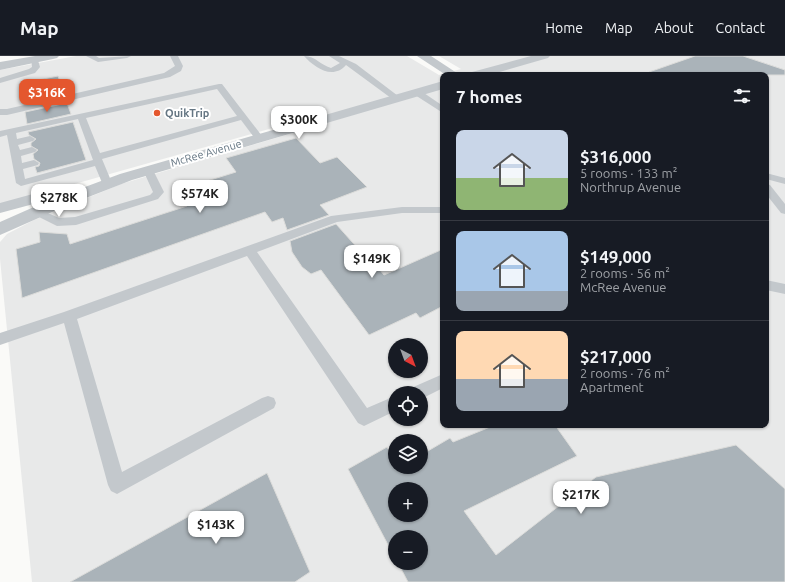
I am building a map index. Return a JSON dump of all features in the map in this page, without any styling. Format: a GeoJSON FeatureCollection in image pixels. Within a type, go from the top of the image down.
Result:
{"type":"FeatureCollection","features":[{"type":"Feature","properties":{"kind":"street"},"geometry":{"type":"LineString","coordinates":[[0,66],[53,56]]}},
{"type":"Feature","properties":{"kind":"street"},"geometry":{"type":"LineString","coordinates":[[422,56],[449,72]]}},
{"type":"Feature","properties":{"kind":"street"},"geometry":{"type":"LineString","coordinates":[[487,72],[544,56]]}},
{"type":"Feature","properties":{"kind":"street","name":"McRee Avenue"},"geometry":{"type":"LineString","coordinates":[[0,230],[37,212],[107,183],[440,86]]}},
{"type":"Feature","properties":{"kind":"street","name":"McRee Avenue"},"geometry":{"type":"LineString","coordinates":[[0,208],[78,186],[107,183]]}},
{"type":"Feature","properties":{"kind":"lane"},"geometry":{"type":"LineString","coordinates":[[90,56],[98,60],[127,56]]}},
{"type":"Feature","properties":{"kind":"lane"},"geometry":{"type":"LineString","coordinates":[[0,112],[7,112],[167,75],[178,69],[180,66],[174,56]]}},
{"type":"Feature","properties":{"kind":"lane"},"geometry":{"type":"LineString","coordinates":[[308,56],[325,70],[332,70],[342,67],[345,62]]}},
{"type":"Feature","properties":{"kind":"lane"},"geometry":{"type":"LineString","coordinates":[[334,56],[353,66],[398,99]]}},
{"type":"Feature","properties":{"kind":"lane"},"geometry":{"type":"LineString","coordinates":[[0,81],[32,71],[36,67],[34,59]]}},
{"type":"Feature","properties":{"kind":"lane"},"geometry":{"type":"LineString","coordinates":[[0,133],[219,86],[259,138]]}},
{"type":"Feature","properties":{"kind":"lane"},"geometry":{"type":"LineString","coordinates":[[418,93],[440,108]]}},
{"type":"Feature","properties":{"kind":"lane"},"geometry":{"type":"LineString","coordinates":[[81,116],[107,183]]}},
{"type":"Feature","properties":{"kind":"lane"},"geometry":{"type":"LineString","coordinates":[[11,131],[21,183],[97,156],[242,117]]}},
{"type":"Feature","properties":{"kind":"lane"},"geometry":{"type":"LineString","coordinates":[[76,129],[85,127]]}},
{"type":"Feature","properties":{"kind":"lane"},"geometry":{"type":"LineString","coordinates":[[80,140],[89,138]]}},
{"type":"Feature","properties":{"kind":"lane"},"geometry":{"type":"LineString","coordinates":[[13,144],[30,139]]}},
{"type":"Feature","properties":{"kind":"lane"},"geometry":{"type":"LineString","coordinates":[[16,154],[32,150]]}},
{"type":"Feature","properties":{"kind":"lane"},"geometry":{"type":"LineString","coordinates":[[83,151],[97,156]]}},
{"type":"Feature","properties":{"kind":"lane"},"geometry":{"type":"LineString","coordinates":[[18,167],[34,163]]}},
{"type":"Feature","properties":{"kind":"lane"},"geometry":{"type":"LineString","coordinates":[[37,212],[57,222],[76,221],[154,197],[160,192],[148,170]]}},
{"type":"Feature","properties":{"kind":"lane"},"geometry":{"type":"LineString","coordinates":[[769,177],[785,181]]}},
{"type":"Feature","properties":{"kind":"lane"},"geometry":{"type":"LineString","coordinates":[[769,191],[785,211]]}},
{"type":"Feature","properties":{"kind":"lane"},"geometry":{"type":"LineString","coordinates":[[0,339],[69,316],[335,219],[402,210],[440,210]]}},
{"type":"Feature","properties":{"kind":"lane"},"geometry":{"type":"LineString","coordinates":[[249,250],[364,418],[388,406]]}},
{"type":"Feature","properties":{"kind":"lane"},"geometry":{"type":"LineString","coordinates":[[769,286],[785,289]]}},
{"type":"Feature","properties":{"kind":"lane"},"geometry":{"type":"LineString","coordinates":[[69,316],[117,485],[268,403]]}},
{"type":"Feature","properties":{"kind":"lane"},"geometry":{"type":"LineString","coordinates":[[428,388],[440,382]]}},
{"type":"Feature","properties":{"kind":"shaded area"},"geometry":{"type":"Polygon","coordinates":[[[76,56],[407,56],[440,75],[440,428],[769,428],[769,72],[450,72],[461,69],[439,56],[785,56],[785,582],[32,582],[0,259],[0,242],[7,234],[34,220],[121,184],[310,128],[301,120],[0,205],[0,70],[76,56]]]}},
{"type":"Feature","properties":{"kind":"building"},"geometry":{"type":"Polygon","coordinates":[[[695,56],[743,56],[785,70],[785,75],[769,75],[769,72],[649,72],[695,56]]]}},
{"type":"Feature","properties":{"kind":"building"},"geometry":{"type":"Polygon","coordinates":[[[58,76],[64,94],[23,104],[19,84],[58,76]]]}},
{"type":"Feature","properties":{"kind":"building"},"geometry":{"type":"Polygon","coordinates":[[[67,103],[71,114],[27,124],[25,112],[67,103]]]}},
{"type":"Feature","properties":{"kind":"building"},"geometry":{"type":"Polygon","coordinates":[[[73,122],[86,160],[37,173],[35,167],[39,166],[40,163],[34,159],[33,154],[38,150],[31,146],[31,143],[36,139],[29,135],[28,132],[73,122]]]}},
{"type":"Feature","properties":{"kind":"building"},"geometry":{"type":"Polygon","coordinates":[[[296,138],[320,163],[337,157],[367,187],[320,205],[329,215],[287,230],[283,218],[272,222],[265,212],[22,298],[16,249],[40,242],[39,232],[67,234],[70,244],[187,206],[178,190],[236,172],[226,158],[296,138]]]}},
{"type":"Feature","properties":{"kind":"building"},"geometry":{"type":"Polygon","coordinates":[[[336,224],[361,252],[364,251],[384,275],[440,250],[440,308],[420,318],[416,313],[369,335],[321,270],[311,274],[302,267],[292,252],[290,241],[336,224]]]}},
{"type":"Feature","properties":{"kind":"building"},"geometry":{"type":"Polygon","coordinates":[[[488,428],[557,428],[577,456],[464,511],[496,555],[596,477],[736,445],[785,489],[785,582],[408,582],[402,570],[428,570],[428,530],[388,530],[388,545],[348,469],[387,447],[388,474],[428,474],[428,451],[450,438],[453,442],[488,428]]]}},
{"type":"Feature","properties":{"kind":"building"},"geometry":{"type":"Polygon","coordinates":[[[267,473],[310,572],[295,582],[70,582],[267,473]]]}},
{"type":"Feature","properties":{"kind":"place","name":"QuikTrip"},"geometry":{"type":"Point","coordinates":[157,113]}}]}
